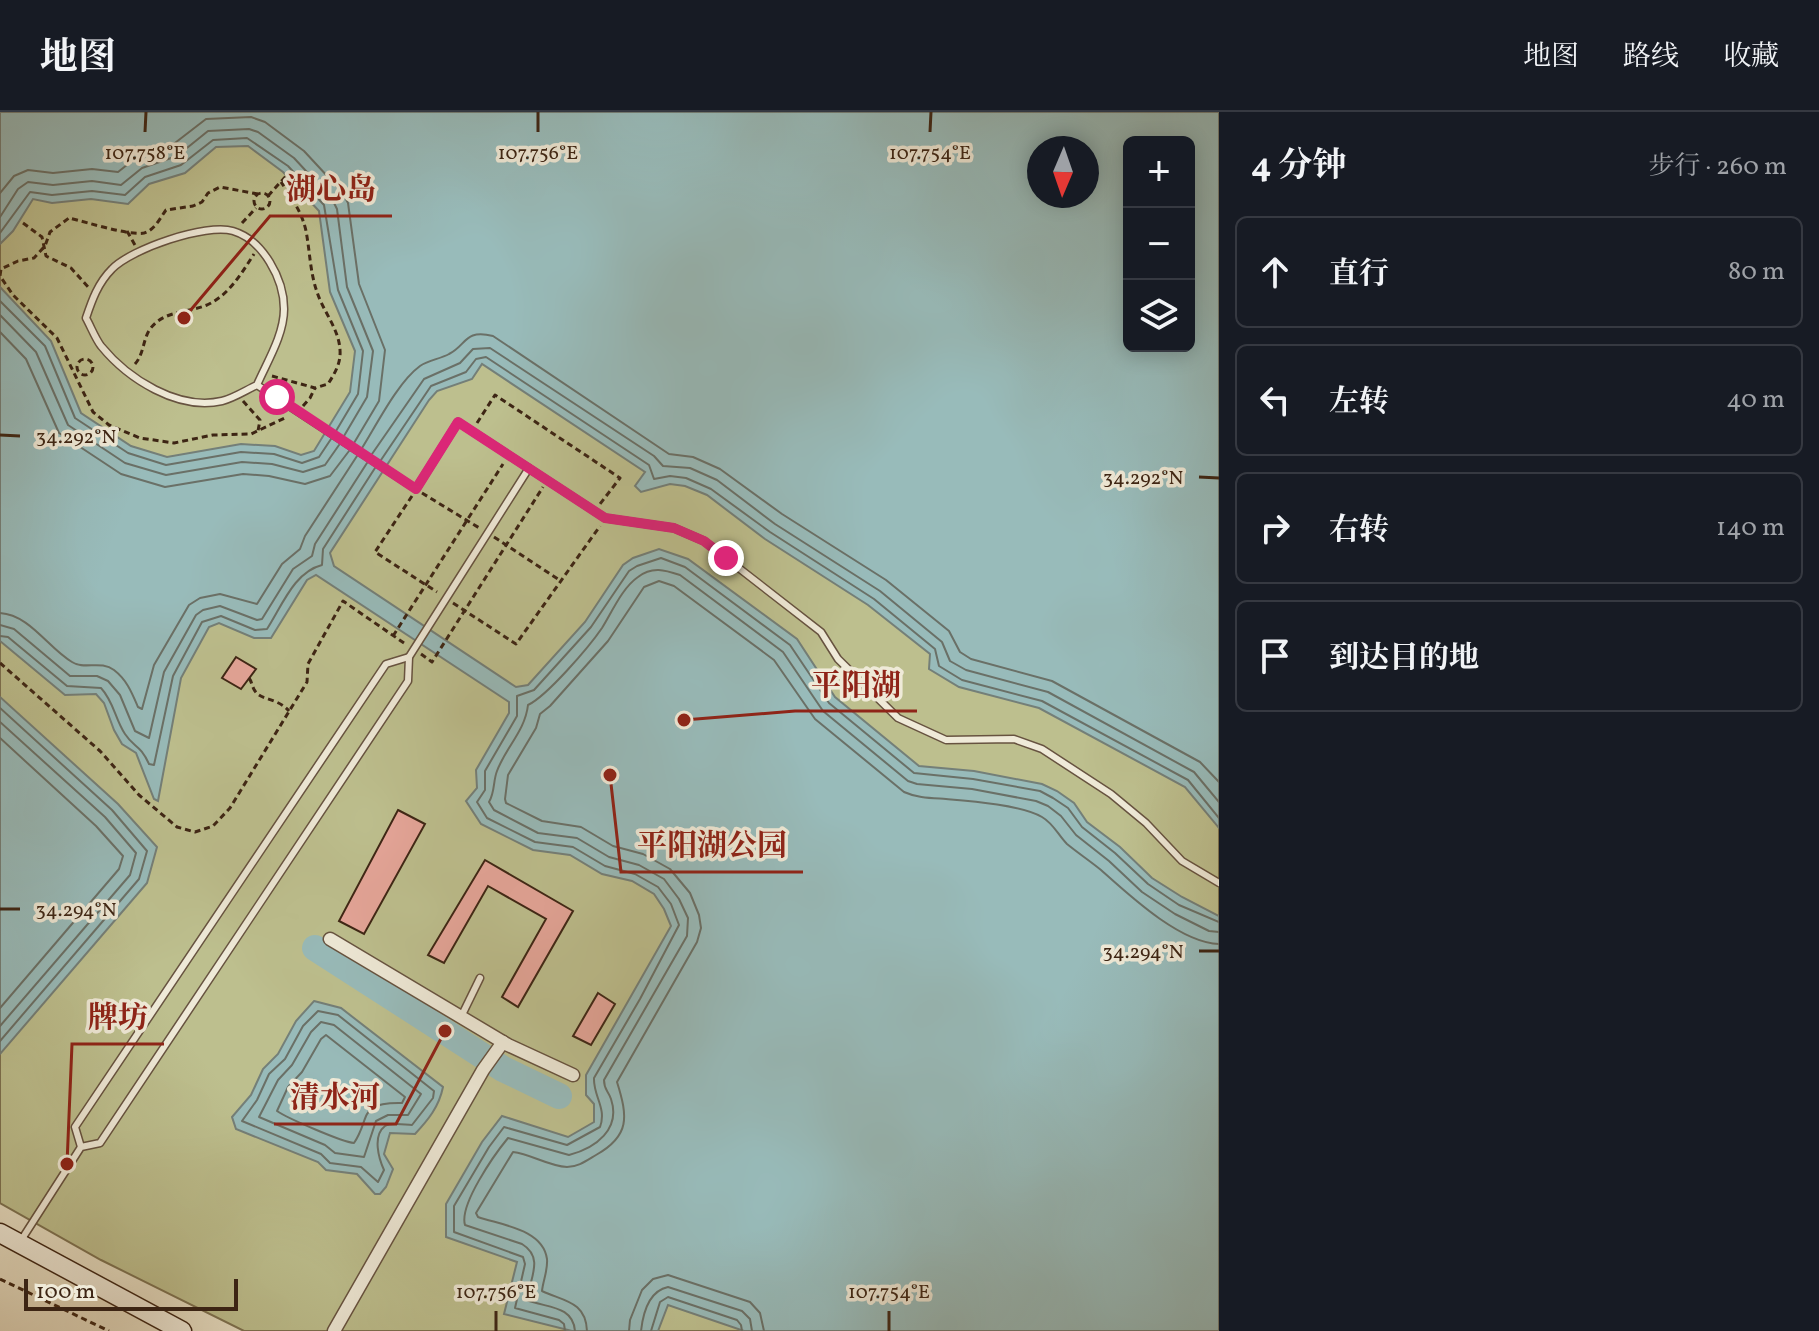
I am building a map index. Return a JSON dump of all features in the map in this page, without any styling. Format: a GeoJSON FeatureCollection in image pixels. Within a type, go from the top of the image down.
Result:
{"type":"FeatureCollection","features":[{"type":"Feature","properties":{"kind":"main road"},"geometry":{"type":"LineString","coordinates":[[0,1233],[182,1331]]}},
{"type":"Feature","properties":{"kind":"street"},"geometry":{"type":"LineString","coordinates":[[330,939],[503,1042],[573,1075]]}},
{"type":"Feature","properties":{"kind":"street"},"geometry":{"type":"LineString","coordinates":[[334,1331],[483,1070],[503,1042]]}},
{"type":"Feature","properties":{"kind":"lane"},"geometry":{"type":"LineString","coordinates":[[203,232],[234,232],[259,246],[279,282],[284,310],[277,343],[257,385],[224,401],[195,403],[172,397],[128,373],[99,344],[86,318],[94,294],[113,267],[155,242],[203,232]]}},
{"type":"Feature","properties":{"kind":"lane"},"geometry":{"type":"LineString","coordinates":[[257,385],[416,489],[458,422],[605,518],[674,528],[704,541],[821,632],[838,659],[898,718],[946,740],[1014,739],[1042,749],[1111,794],[1146,823],[1182,861],[1219,883]]}},
{"type":"Feature","properties":{"kind":"lane"},"geometry":{"type":"LineString","coordinates":[[19,1243],[81,1147],[100,1143],[109,1130],[408,681],[409,657],[529,468]]}},
{"type":"Feature","properties":{"kind":"lane"},"geometry":{"type":"LineString","coordinates":[[81,1147],[75,1127],[92,1101],[386,664],[409,657]]}},
{"type":"Feature","properties":{"kind":"lane"},"geometry":{"type":"LineString","coordinates":[[461,1017],[480,978]]}},
{"type":"Feature","properties":{"kind":"path"},"geometry":{"type":"LineString","coordinates":[[234,232],[257,207],[267,207],[268,196],[286,176]]}},
{"type":"Feature","properties":{"kind":"path"},"geometry":{"type":"LineString","coordinates":[[263,371],[315,388],[328,384],[337,370],[340,350],[329,317],[318,297],[306,229],[297,205],[281,182]]}},
{"type":"Feature","properties":{"kind":"path"},"geometry":{"type":"LineString","coordinates":[[268,196],[220,187],[193,206],[166,210],[153,228],[142,234],[69,218],[50,232],[45,246],[34,258],[1,269],[0,276],[13,295],[57,338],[93,412],[109,425],[140,438],[174,443],[213,435],[251,434],[280,422],[297,410],[310,398],[315,388]]}},
{"type":"Feature","properties":{"kind":"path"},"geometry":{"type":"LineString","coordinates":[[257,207],[254,200],[258,194]]}},
{"type":"Feature","properties":{"kind":"path"},"geometry":{"type":"LineString","coordinates":[[23,223],[42,237],[46,256],[71,268],[94,294]]}},
{"type":"Feature","properties":{"kind":"path"},"geometry":{"type":"LineString","coordinates":[[127,231],[139,252]]}},
{"type":"Feature","properties":{"kind":"path"},"geometry":{"type":"LineString","coordinates":[[128,373],[141,357],[150,329],[173,312],[209,304],[226,293],[259,246]]}},
{"type":"Feature","properties":{"kind":"path"},"geometry":{"type":"LineString","coordinates":[[87,359],[91,362],[91,373],[86,376],[77,374],[79,361],[87,359]]}},
{"type":"Feature","properties":{"kind":"path"},"geometry":{"type":"LineString","coordinates":[[236,395],[260,420],[258,431]]}},
{"type":"Feature","properties":{"kind":"path"},"geometry":{"type":"LineString","coordinates":[[471,431],[495,395],[620,478],[595,511]]}},
{"type":"Feature","properties":{"kind":"path"},"geometry":{"type":"LineString","coordinates":[[393,636],[509,455]]}},
{"type":"Feature","properties":{"kind":"path"},"geometry":{"type":"LineString","coordinates":[[0,663],[100,751],[139,795],[177,827],[195,832],[213,826],[230,808],[307,682],[308,664],[343,601],[432,662],[547,480]]}},
{"type":"Feature","properties":{"kind":"path"},"geometry":{"type":"LineString","coordinates":[[416,489],[375,552],[516,644],[605,518]]}},
{"type":"Feature","properties":{"kind":"path"},"geometry":{"type":"LineString","coordinates":[[249,678],[262,697],[281,702],[289,711]]}},
{"type":"Feature","properties":{"kind":"path"},"geometry":{"type":"LineString","coordinates":[[0,1279],[109,1331]]}},
{"type":"Feature","properties":{"kind":"green space"},"geometry":{"type":"Polygon","coordinates":[[[0,112],[1219,112],[1219,1331],[244,1331],[101,1260],[0,1203],[0,112]]]}},
{"type":"Feature","properties":{"kind":"water"},"geometry":{"type":"Polygon","coordinates":[[[0,112],[1219,112],[1219,828],[1185,787],[1039,708],[959,687],[929,669],[930,654],[868,605],[765,539],[707,495],[670,484],[641,492],[635,486],[645,472],[482,364],[472,379],[437,391],[429,400],[330,553],[334,566],[516,687],[528,685],[585,622],[623,565],[659,549],[688,559],[797,639],[835,697],[919,766],[974,771],[1042,784],[1057,791],[1074,803],[1087,822],[1120,847],[1152,878],[1219,916],[1219,1331],[744,1331],[668,1305],[658,1331],[572,1331],[504,1314],[517,1262],[446,1237],[446,1204],[482,1142],[502,1116],[568,1137],[594,1122],[594,1104],[586,1095],[586,1075],[671,926],[664,909],[654,894],[632,881],[602,874],[570,855],[533,850],[481,824],[466,801],[477,788],[476,770],[509,713],[509,702],[316,575],[307,580],[271,638],[254,638],[219,623],[209,627],[181,678],[158,801],[154,799],[136,753],[122,744],[104,703],[96,694],[65,695],[0,641],[0,287],[51,341],[81,413],[131,446],[167,457],[241,444],[275,446],[301,455],[314,451],[350,392],[355,351],[330,292],[319,211],[283,172],[248,146],[216,147],[185,173],[149,184],[128,204],[91,199],[52,203],[33,199],[13,231],[0,244],[0,112]]]}},
{"type":"Feature","properties":{"kind":"water"},"geometry":{"type":"Polygon","coordinates":[[[0,697],[118,804],[157,847],[147,883],[0,1054],[0,697]]]}},
{"type":"Feature","properties":{"kind":"water"},"geometry":{"type":"Polygon","coordinates":[[[314,1001],[341,1008],[443,1087],[432,1113],[415,1134],[390,1133],[384,1154],[393,1169],[380,1194],[375,1194],[357,1174],[326,1170],[318,1162],[236,1129],[232,1117],[251,1095],[263,1069],[278,1054],[296,1021],[314,1001]]]}},
{"type":"Feature","properties":{"kind":"building"},"geometry":{"type":"Polygon","coordinates":[[[236,657],[256,669],[241,689],[222,678],[236,657]]]}},
{"type":"Feature","properties":{"kind":"building"},"geometry":{"type":"Polygon","coordinates":[[[398,810],[425,824],[364,934],[339,921],[398,810]]]}},
{"type":"Feature","properties":{"kind":"building"},"geometry":{"type":"Polygon","coordinates":[[[485,860],[573,911],[518,1007],[502,997],[546,919],[488,886],[444,963],[428,955],[485,860]]]}},
{"type":"Feature","properties":{"kind":"building"},"geometry":{"type":"Polygon","coordinates":[[[598,993],[615,1004],[591,1045],[573,1036],[598,993]]]}},
{"type":"Feature","properties":{"kind":"waterway"},"geometry":{"type":"LineString","coordinates":[[315,948],[503,1069],[559,1096]]}},
{"type":"Feature","properties":{"kind":"place","name":"湖心岛"},"geometry":{"type":"Point","coordinates":[184,318]}},
{"type":"Feature","properties":{"kind":"place","name":"平阳湖"},"geometry":{"type":"Point","coordinates":[684,720]}},
{"type":"Feature","properties":{"kind":"place","name":"平阳湖公园"},"geometry":{"type":"Point","coordinates":[610,775]}},
{"type":"Feature","properties":{"kind":"place","name":"清水河"},"geometry":{"type":"Point","coordinates":[445,1031]}},
{"type":"Feature","properties":{"kind":"place","name":"牌坊"},"geometry":{"type":"Point","coordinates":[67,1164]}},
{"type":"Feature","properties":{"kind":"route"},"geometry":{"type":"LineString","coordinates":[[277,397],[416,489],[458,422],[605,518],[674,528],[704,541],[726,558]]}}]}
